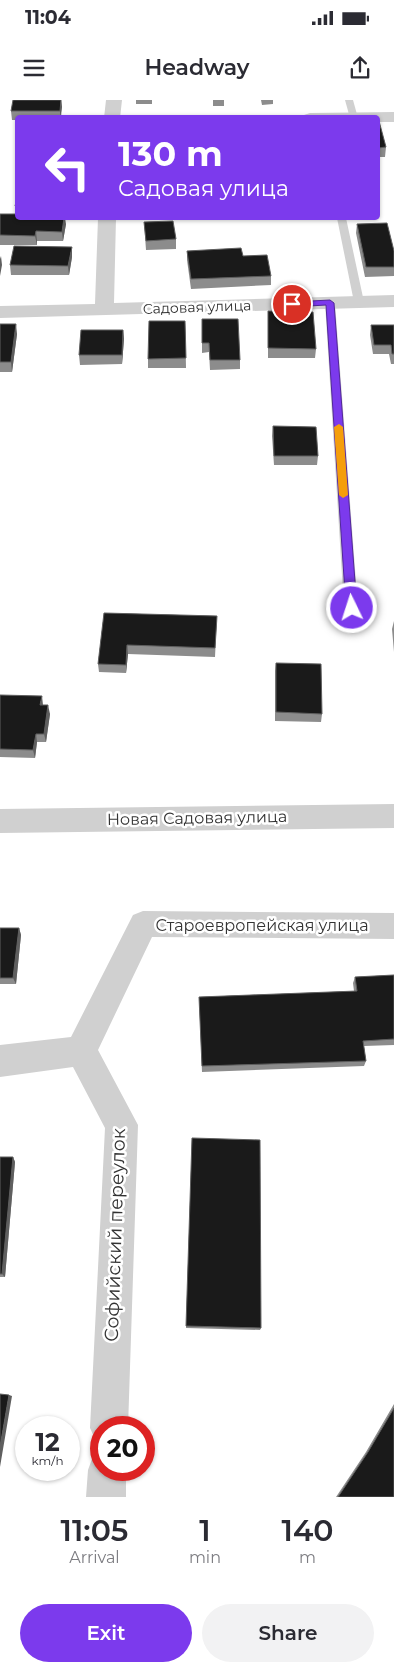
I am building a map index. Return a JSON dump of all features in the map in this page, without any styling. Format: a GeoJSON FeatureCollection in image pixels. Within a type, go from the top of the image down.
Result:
{"type":"FeatureCollection","features":[{"type":"Feature","properties":{"kind":"street"},"geometry":{"type":"LineString","coordinates":[[112,115],[114,100]]}},
{"type":"Feature","properties":{"kind":"street"},"geometry":{"type":"LineString","coordinates":[[380,117],[394,117]]}},
{"type":"Feature","properties":{"kind":"street"},"geometry":{"type":"LineString","coordinates":[[104,310],[107,220]]}},
{"type":"Feature","properties":{"kind":"street","name":"Садовая улица"},"geometry":{"type":"LineString","coordinates":[[0,312],[394,301]]}},
{"type":"Feature","properties":{"kind":"street","name":"Новая Садовая улица"},"geometry":{"type":"LineString","coordinates":[[0,821],[394,816]]}},
{"type":"Feature","properties":{"kind":"street","name":"Староевропейская улица"},"geometry":{"type":"LineString","coordinates":[[81,1051],[143,924],[394,926]]}},
{"type":"Feature","properties":{"kind":"street"},"geometry":{"type":"LineString","coordinates":[[0,1061],[81,1051]]}},
{"type":"Feature","properties":{"kind":"street","name":"Софийский переулок"},"geometry":{"type":"LineString","coordinates":[[81,1051],[122,1125],[110,1416]]}},
{"type":"Feature","properties":{"kind":"street"},"geometry":{"type":"LineString","coordinates":[[106,1497],[107,1481]]}},
{"type":"Feature","properties":{"kind":"lane"},"geometry":{"type":"LineString","coordinates":[[349,100],[353,115]]}},
{"type":"Feature","properties":{"kind":"lane"},"geometry":{"type":"LineString","coordinates":[[341,220],[360,302]]}},
{"type":"Feature","properties":{"kind":"lane"},"geometry":{"type":"LineString","coordinates":[[330,303],[352,608]]}},
{"type":"Feature","properties":{"kind":"building"},"geometry":{"type":"Polygon","coordinates":[[[13,100],[61,100],[60,111],[11,111],[13,100]]]}},
{"type":"Feature","properties":{"kind":"building"},"geometry":{"type":"Polygon","coordinates":[[[380,125],[386,147],[380,148],[380,125]]]}},
{"type":"Feature","properties":{"kind":"building"},"geometry":{"type":"Polygon","coordinates":[[[0,214],[15,214],[15,220],[64,220],[62,232],[36,231],[35,236],[0,235],[0,214]]]}},
{"type":"Feature","properties":{"kind":"building"},"geometry":{"type":"Polygon","coordinates":[[[173,221],[176,239],[146,241],[144,222],[173,221]]]}},
{"type":"Feature","properties":{"kind":"building"},"geometry":{"type":"Polygon","coordinates":[[[387,223],[394,251],[394,267],[366,267],[357,224],[387,223]]]}},
{"type":"Feature","properties":{"kind":"building"},"geometry":{"type":"Polygon","coordinates":[[[14,246],[72,247],[68,266],[10,265],[14,246]]]}},
{"type":"Feature","properties":{"kind":"building"},"geometry":{"type":"Polygon","coordinates":[[[241,248],[243,256],[267,255],[271,276],[191,279],[187,251],[241,248]]]}},
{"type":"Feature","properties":{"kind":"building"},"geometry":{"type":"Polygon","coordinates":[[[268,311],[313,312],[316,349],[268,348],[268,311]]]}},
{"type":"Feature","properties":{"kind":"building"},"geometry":{"type":"Polygon","coordinates":[[[202,319],[238,319],[240,360],[210,360],[209,343],[202,343],[202,319]]]}},
{"type":"Feature","properties":{"kind":"building"},"geometry":{"type":"Polygon","coordinates":[[[149,321],[185,321],[186,358],[148,359],[149,321]]]}},
{"type":"Feature","properties":{"kind":"building"},"geometry":{"type":"Polygon","coordinates":[[[0,324],[16,324],[11,362],[0,362],[0,324]]]}},
{"type":"Feature","properties":{"kind":"building"},"geometry":{"type":"Polygon","coordinates":[[[371,325],[394,325],[394,354],[392,354],[391,345],[374,345],[371,325]]]}},
{"type":"Feature","properties":{"kind":"building"},"geometry":{"type":"Polygon","coordinates":[[[81,330],[123,330],[122,355],[79,355],[81,330]]]}},
{"type":"Feature","properties":{"kind":"building"},"geometry":{"type":"Polygon","coordinates":[[[273,426],[316,427],[318,456],[274,456],[273,426]]]}},
{"type":"Feature","properties":{"kind":"building"},"geometry":{"type":"Polygon","coordinates":[[[104,613],[217,616],[215,648],[127,645],[126,665],[98,664],[104,613]]]}},
{"type":"Feature","properties":{"kind":"building"},"geometry":{"type":"Polygon","coordinates":[[[276,663],[321,664],[322,714],[276,712],[276,663]]]}},
{"type":"Feature","properties":{"kind":"building"},"geometry":{"type":"Polygon","coordinates":[[[0,695],[42,696],[40,705],[48,705],[44,734],[36,734],[33,750],[0,749],[0,695]]]}},
{"type":"Feature","properties":{"kind":"building"},"geometry":{"type":"Polygon","coordinates":[[[0,928],[19,928],[13,978],[0,978],[0,928]]]}},
{"type":"Feature","properties":{"kind":"building"},"geometry":{"type":"Polygon","coordinates":[[[394,975],[394,1039],[363,1041],[366,1061],[202,1066],[199,997],[357,991],[355,977],[394,975]]]}},
{"type":"Feature","properties":{"kind":"building"},"geometry":{"type":"Polygon","coordinates":[[[192,1138],[260,1140],[261,1328],[186,1326],[192,1138]]]}},
{"type":"Feature","properties":{"kind":"building"},"geometry":{"type":"Polygon","coordinates":[[[0,1157],[13,1157],[2,1274],[0,1274],[0,1157]]]}},
{"type":"Feature","properties":{"kind":"building"},"geometry":{"type":"Polygon","coordinates":[[[0,1394],[9,1395],[0,1447],[0,1394]]]}},
{"type":"Feature","properties":{"kind":"building"},"geometry":{"type":"Polygon","coordinates":[[[394,1408],[394,1497],[338,1497],[368,1452],[394,1408]]]}},
{"type":"Feature","properties":{"kind":"slow traffic"},"geometry":{"type":"LineString","coordinates":[[339,427],[343,495]]}},
{"type":"Feature","properties":{"kind":"route"},"geometry":{"type":"LineString","coordinates":[[292,304],[330,303],[352,608]]}}]}
